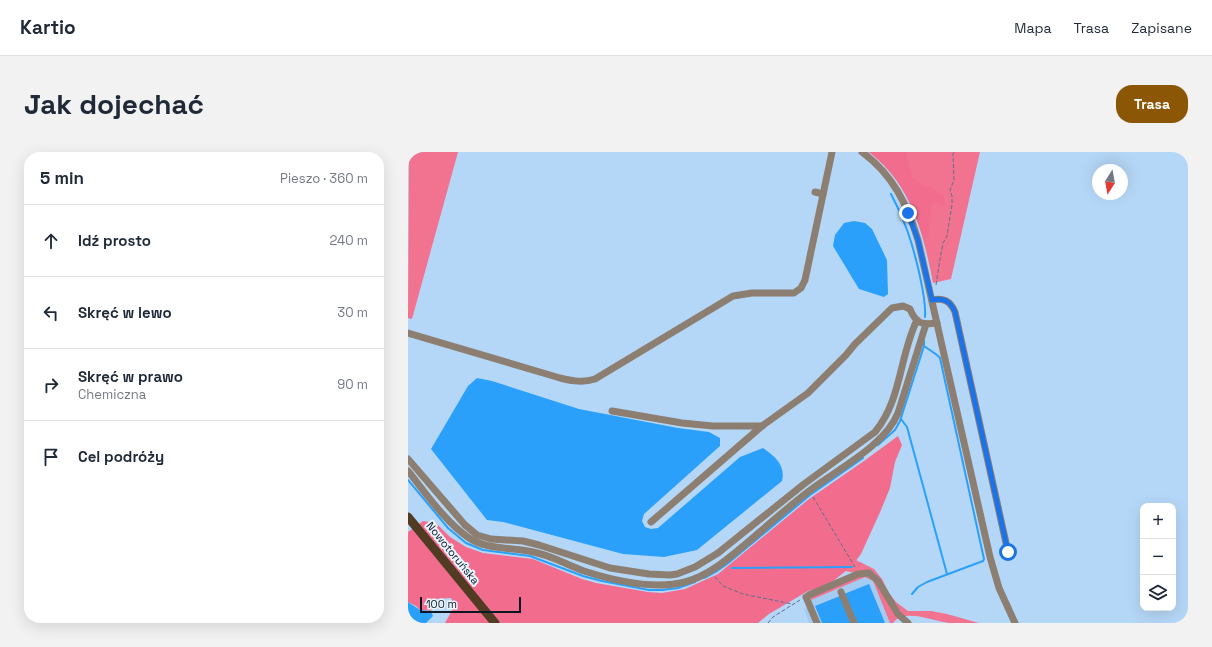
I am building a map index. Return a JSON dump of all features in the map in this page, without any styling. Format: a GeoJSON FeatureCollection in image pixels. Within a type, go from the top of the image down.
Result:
{"type":"FeatureCollection","features":[{"type":"Feature","properties":{"kind":"main road","name":"Nowotoruńska"},"geometry":{"type":"LineString","coordinates":[[408,517],[495,623]]}},
{"type":"Feature","properties":{"kind":"street"},"geometry":{"type":"LineString","coordinates":[[408,333],[560,378],[576,381],[589,381],[594,379],[733,296],[752,293],[794,293],[801,288],[805,280],[832,152]]}},
{"type":"Feature","properties":{"kind":"street"},"geometry":{"type":"LineString","coordinates":[[862,152],[883,170],[895,187],[908,213],[918,240],[990,558],[999,588],[1015,623]]}},
{"type":"Feature","properties":{"kind":"street"},"geometry":{"type":"LineString","coordinates":[[815,192],[823,194]]}},
{"type":"Feature","properties":{"kind":"street"},"geometry":{"type":"LineString","coordinates":[[931,298],[941,298],[947,301],[952,305],[955,312],[1008,552]]}},
{"type":"Feature","properties":{"kind":"street"},"geometry":{"type":"LineString","coordinates":[[651,522],[762,426],[808,393],[892,308],[903,306],[910,309],[912,315],[921,323],[937,323]]}},
{"type":"Feature","properties":{"kind":"street"},"geometry":{"type":"LineString","coordinates":[[408,459],[465,526],[478,535],[491,539],[523,541],[539,545],[610,568],[649,574],[677,574],[695,567],[718,553],[804,484],[875,432],[892,404],[911,335],[917,320]]}},
{"type":"Feature","properties":{"kind":"street"},"geometry":{"type":"LineString","coordinates":[[408,471],[462,533],[470,539],[485,545],[535,552],[604,577],[646,584],[664,585],[686,582],[710,570],[733,554],[809,491],[858,456],[885,434],[898,413],[926,324]]}},
{"type":"Feature","properties":{"kind":"street"},"geometry":{"type":"LineString","coordinates":[[612,411],[713,426],[762,426]]}},
{"type":"Feature","properties":{"kind":"street"},"geometry":{"type":"LineString","coordinates":[[817,623],[807,596],[858,574],[869,574],[878,581],[898,614],[908,623]]}},
{"type":"Feature","properties":{"kind":"street"},"geometry":{"type":"LineString","coordinates":[[841,592],[854,623]]}},
{"type":"Feature","properties":{"kind":"path"},"geometry":{"type":"LineString","coordinates":[[931,298],[936,284],[943,243],[947,236],[952,205],[950,190],[954,180],[954,152]]}},
{"type":"Feature","properties":{"kind":"path"},"geometry":{"type":"LineString","coordinates":[[812,495],[855,567]]}},
{"type":"Feature","properties":{"kind":"path"},"geometry":{"type":"LineString","coordinates":[[710,570],[722,586],[744,594],[792,604]]}},
{"type":"Feature","properties":{"kind":"path"},"geometry":{"type":"LineString","coordinates":[[768,623],[773,617],[807,596]]}},
{"type":"Feature","properties":{"kind":"shaded area"},"geometry":{"type":"Polygon","coordinates":[[[409,152],[458,152],[412,319],[408,318],[409,152]]]}},
{"type":"Feature","properties":{"kind":"shaded area"},"geometry":{"type":"Polygon","coordinates":[[[869,152],[980,152],[951,279],[933,283],[922,235],[911,205],[903,190],[884,164],[869,152]]]}},
{"type":"Feature","properties":{"kind":"shaded area"},"geometry":{"type":"Polygon","coordinates":[[[869,152],[906,152],[913,179],[944,195],[945,206],[932,202],[929,237],[924,239],[909,202],[889,171],[869,152]]]}},
{"type":"Feature","properties":{"kind":"shaded area"},"geometry":{"type":"Polygon","coordinates":[[[898,436],[902,445],[895,462],[890,488],[861,554],[852,566],[827,586],[808,591],[769,614],[758,623],[445,623],[455,605],[451,598],[434,599],[431,611],[420,610],[408,602],[408,532],[423,521],[436,523],[450,537],[466,547],[483,553],[533,559],[582,579],[596,583],[662,593],[685,589],[718,574],[809,499],[898,436]]]}},
{"type":"Feature","properties":{"kind":"shaded area"},"geometry":{"type":"Polygon","coordinates":[[[856,560],[874,569],[896,602],[908,611],[931,611],[979,623],[950,623],[920,617],[905,616],[898,618],[893,623],[890,623],[873,581],[865,577],[811,600],[810,597],[855,573],[845,571],[852,566],[856,560]]]}},
{"type":"Feature","properties":{"kind":"shaded area"},"geometry":{"type":"Polygon","coordinates":[[[865,576],[873,581],[890,623],[809,623],[804,609],[813,606],[811,600],[865,576]]]}},
{"type":"Feature","properties":{"kind":"water"},"geometry":{"type":"Polygon","coordinates":[[[854,221],[865,223],[872,229],[887,260],[888,294],[884,297],[859,289],[833,246],[835,235],[844,223],[854,221]]]}},
{"type":"Feature","properties":{"kind":"water"},"geometry":{"type":"Polygon","coordinates":[[[477,378],[492,381],[579,409],[678,428],[709,432],[720,438],[720,446],[644,514],[642,521],[645,527],[651,529],[658,528],[740,457],[763,448],[772,454],[781,466],[783,476],[782,481],[697,550],[664,557],[623,554],[503,522],[487,520],[431,449],[468,386],[477,378]]]}},
{"type":"Feature","properties":{"kind":"water"},"geometry":{"type":"Polygon","coordinates":[[[869,584],[885,623],[856,623],[844,594],[869,584]]]}},
{"type":"Feature","properties":{"kind":"water"},"geometry":{"type":"Polygon","coordinates":[[[840,596],[851,623],[822,623],[815,606],[840,596]]]}},
{"type":"Feature","properties":{"kind":"water"},"geometry":{"type":"Polygon","coordinates":[[[408,602],[420,610],[431,611],[433,616],[426,623],[408,623],[408,602]]]}},
{"type":"Feature","properties":{"kind":"waterway"},"geometry":{"type":"LineString","coordinates":[[891,194],[904,222],[914,251],[924,294],[925,317]]}},
{"type":"Feature","properties":{"kind":"waterway"},"geometry":{"type":"LineString","coordinates":[[878,445],[895,430],[900,421],[924,346],[924,341]]}},
{"type":"Feature","properties":{"kind":"waterway"},"geometry":{"type":"LineString","coordinates":[[912,594],[918,587],[927,582],[983,561],[984,559],[940,358],[924,346]]}},
{"type":"Feature","properties":{"kind":"waterway"},"geometry":{"type":"LineString","coordinates":[[901,419],[907,427],[947,574]]}},
{"type":"Feature","properties":{"kind":"waterway"},"geometry":{"type":"LineString","coordinates":[[704,578],[727,564],[810,495],[863,458]]}},
{"type":"Feature","properties":{"kind":"waterway"},"geometry":{"type":"LineString","coordinates":[[408,480],[448,528],[466,543],[483,550],[530,556],[583,576],[649,590],[678,588],[695,582]]}},
{"type":"Feature","properties":{"kind":"waterway"},"geometry":{"type":"LineString","coordinates":[[732,568],[852,567]]}},
{"type":"Feature","properties":{"kind":"route"},"geometry":{"type":"LineString","coordinates":[[908,213],[918,240],[932,300],[941,298],[944,299],[952,305],[955,312],[1008,552]]}}]}
